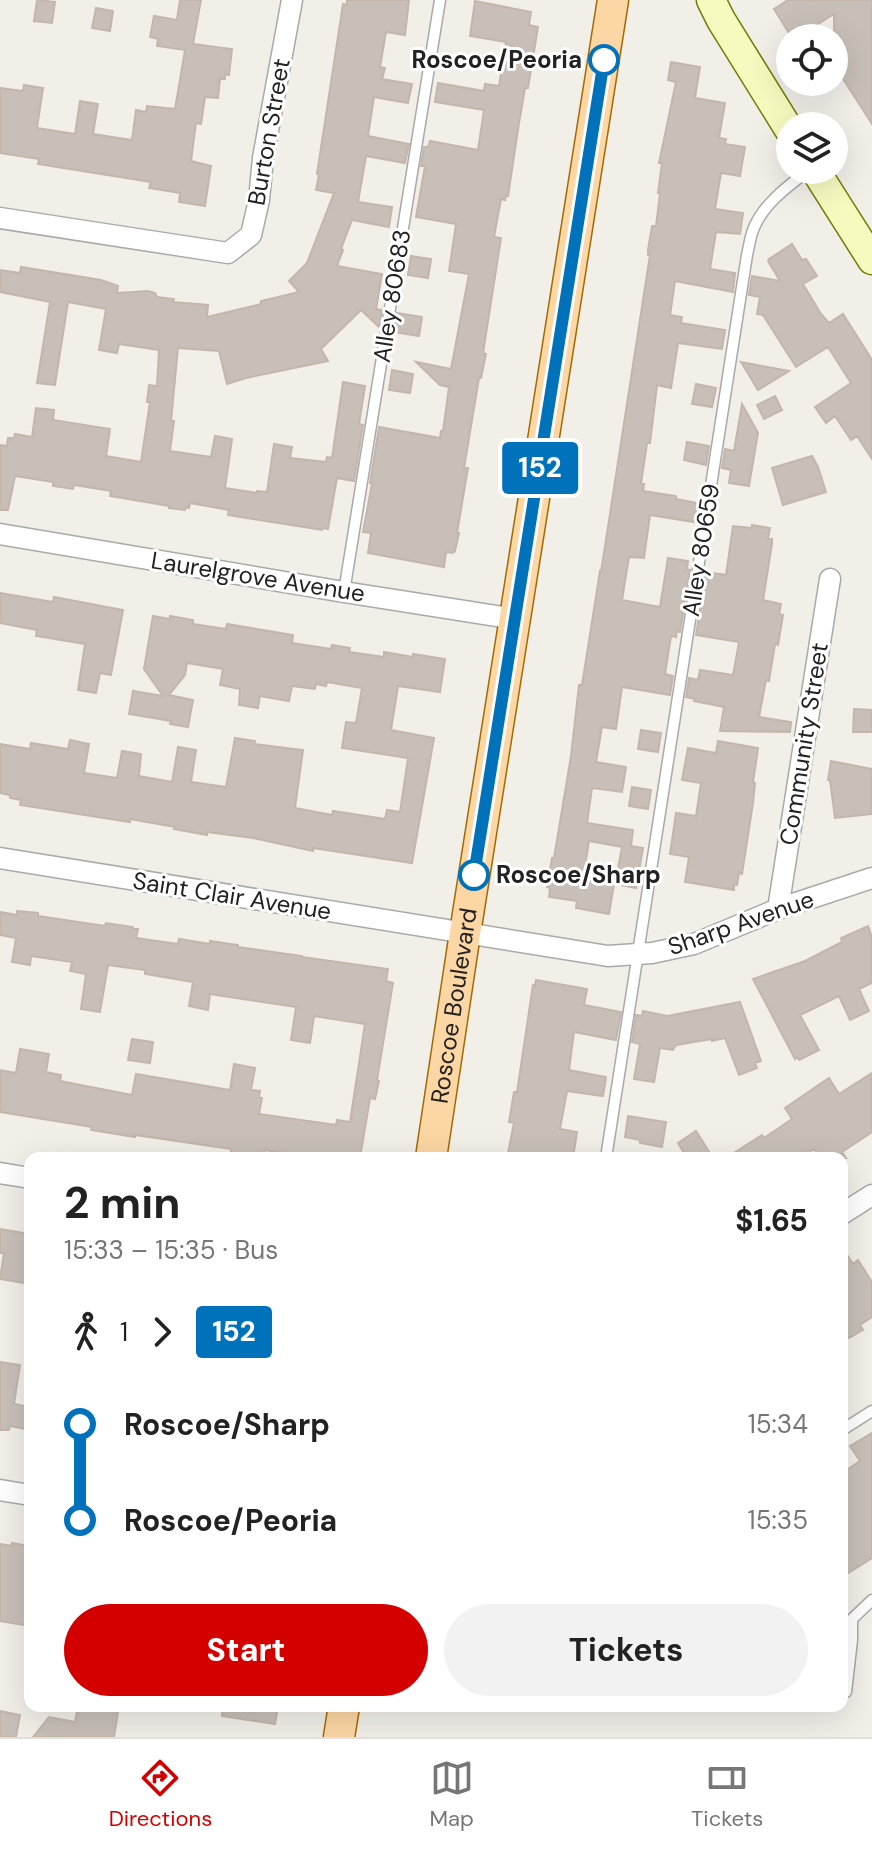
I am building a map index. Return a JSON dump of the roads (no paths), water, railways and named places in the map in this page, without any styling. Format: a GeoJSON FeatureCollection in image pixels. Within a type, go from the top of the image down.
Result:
{"type":"FeatureCollection","features":[{"type":"Feature","properties":{"kind":"main road","name":"Roscoe Boulevard"},"geometry":{"type":"LineString","coordinates":[[432,1152],[613,0]]}},
{"type":"Feature","properties":{"kind":"main road"},"geometry":{"type":"LineString","coordinates":[[339,1737],[343,1712]]}},
{"type":"Feature","properties":{"kind":"street","name":"Burton Street"},"geometry":{"type":"LineString","coordinates":[[0,218],[228,253],[251,235],[292,0]]}},
{"type":"Feature","properties":{"kind":"street"},"geometry":{"type":"LineString","coordinates":[[711,0],[778,112]]}},
{"type":"Feature","properties":{"kind":"street"},"geometry":{"type":"LineString","coordinates":[[821,184],[872,260]]}},
{"type":"Feature","properties":{"kind":"street","name":"Laurelgrove Avenue"},"geometry":{"type":"LineString","coordinates":[[0,534],[516,619]]}},
{"type":"Feature","properties":{"kind":"street","name":"Community Street"},"geometry":{"type":"LineString","coordinates":[[778,909],[830,579]]}},
{"type":"Feature","properties":{"kind":"street","name":"Saint Clair Avenue"},"geometry":{"type":"LineString","coordinates":[[0,858],[465,933]]}},
{"type":"Feature","properties":{"kind":"street","name":"Sharp Avenue"},"geometry":{"type":"LineString","coordinates":[[465,933],[608,956],[639,954],[694,944],[778,909],[872,878]]}},
{"type":"Feature","properties":{"kind":"street"},"geometry":{"type":"LineString","coordinates":[[0,1173],[24,1177]]}},
{"type":"Feature","properties":{"kind":"street"},"geometry":{"type":"LineString","coordinates":[[848,1210],[872,1195]]}},
{"type":"Feature","properties":{"kind":"street"},"geometry":{"type":"LineString","coordinates":[[0,1490],[24,1494]]}},
{"type":"Feature","properties":{"kind":"lane","name":"Alley 80683"},"geometry":{"type":"LineString","coordinates":[[344,592],[440,0]]}},
{"type":"Feature","properties":{"kind":"lane","name":"Alley 80659"},"geometry":{"type":"LineString","coordinates":[[607,1152],[747,255],[754,228],[783,189],[791,184]]}},
{"type":"Feature","properties":{"kind":"lane"},"geometry":{"type":"LineString","coordinates":[[848,1426],[872,1411]]}},
{"type":"Feature","properties":{"kind":"lane"},"geometry":{"type":"LineString","coordinates":[[848,1675],[852,1619],[872,1600]]}},
{"type":"Feature","properties":{"kind":"place","name":"Roscoe/Peoria"},"geometry":{"type":"Point","coordinates":[604,60]}},
{"type":"Feature","properties":{"kind":"place","name":"Roscoe/Sharp"},"geometry":{"type":"Point","coordinates":[474,875]}}]}
